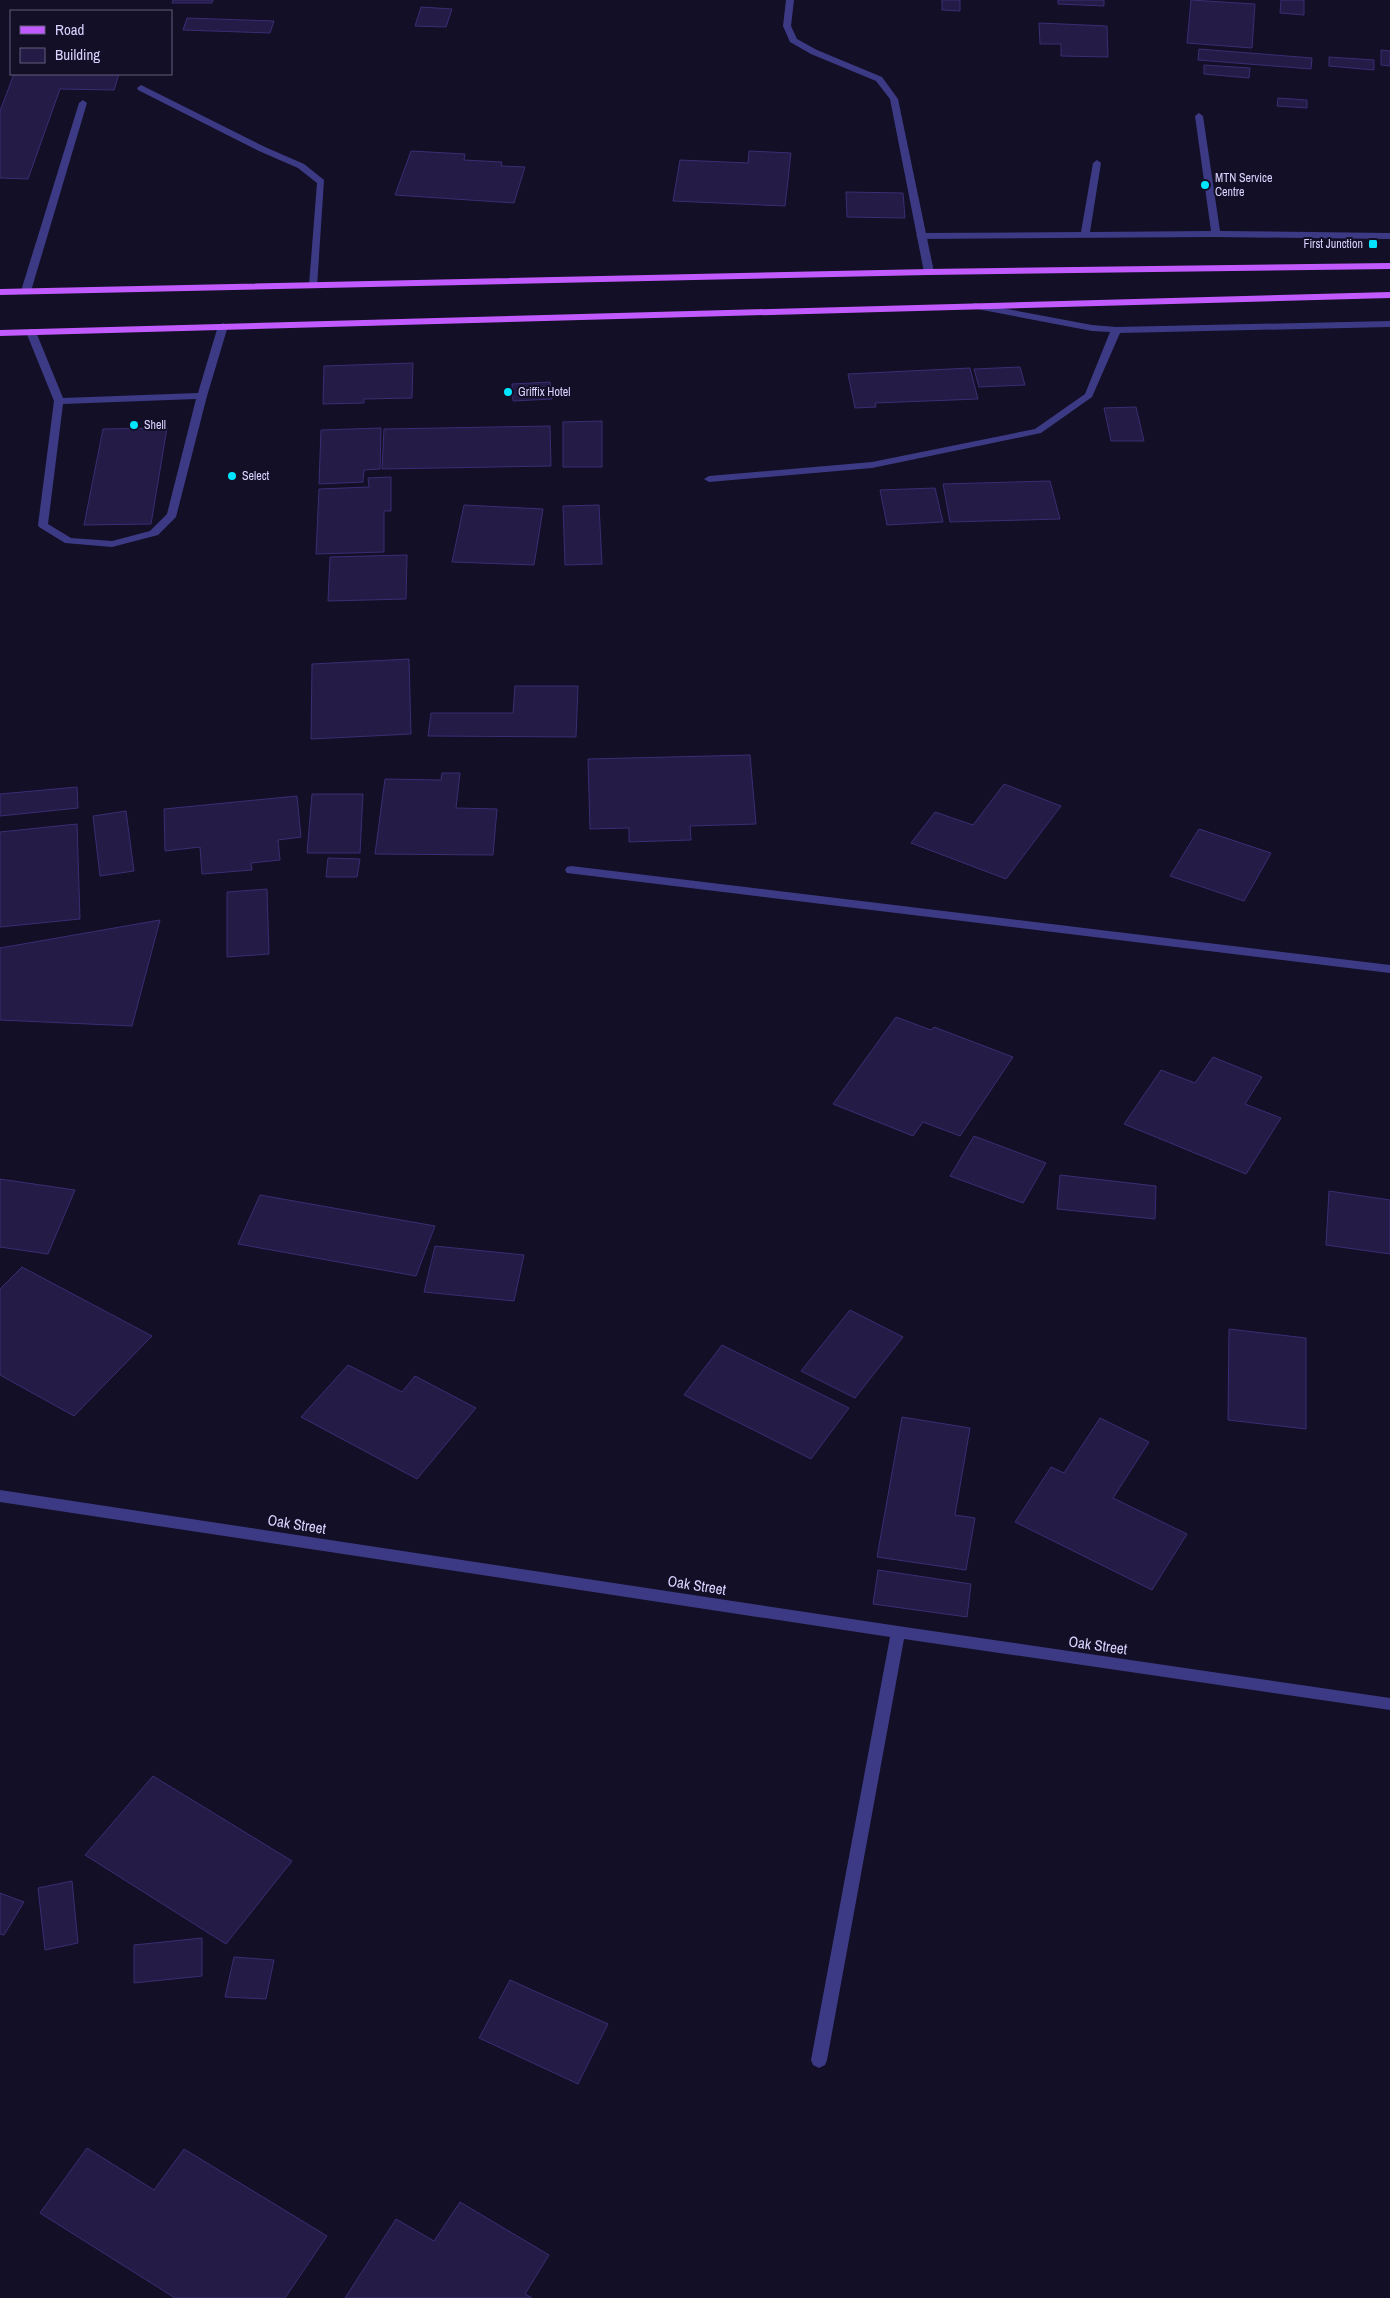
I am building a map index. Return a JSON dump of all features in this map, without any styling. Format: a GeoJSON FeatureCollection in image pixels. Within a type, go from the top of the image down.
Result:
{"type":"FeatureCollection","features":[{"type":"Feature","properties":{"kind":"main road"},"geometry":{"type":"LineString","coordinates":[[0,292],[929,272],[1390,266]]}},
{"type":"Feature","properties":{"kind":"main road"},"geometry":{"type":"LineString","coordinates":[[0,333],[1390,295]]}},
{"type":"Feature","properties":{"kind":"street"},"geometry":{"type":"LineString","coordinates":[[790,0],[787,26],[793,40],[814,52],[879,79],[894,99],[920,236],[929,272]]}},
{"type":"Feature","properties":{"kind":"street"},"geometry":{"type":"LineString","coordinates":[[141,88],[262,149],[302,166],[322,182],[314,285]]}},
{"type":"Feature","properties":{"kind":"street"},"geometry":{"type":"LineString","coordinates":[[26,292],[82,103]]}},
{"type":"Feature","properties":{"kind":"street"},"geometry":{"type":"LineString","coordinates":[[1199,116],[1216,234]]}},
{"type":"Feature","properties":{"kind":"street"},"geometry":{"type":"LineString","coordinates":[[1085,235],[1098,163]]}},
{"type":"Feature","properties":{"kind":"street"},"geometry":{"type":"LineString","coordinates":[[920,236],[1216,234],[1390,236]]}},
{"type":"Feature","properties":{"kind":"street"},"geometry":{"type":"LineString","coordinates":[[974,306],[1092,328],[1116,330],[1390,324]]}},
{"type":"Feature","properties":{"kind":"street"},"geometry":{"type":"LineString","coordinates":[[31,332],[59,401],[43,525],[69,541],[112,544],[154,533],[172,514],[202,396],[223,326]]}},
{"type":"Feature","properties":{"kind":"street"},"geometry":{"type":"LineString","coordinates":[[709,479],[872,465],[1038,431],[1089,394],[1116,330]]}},
{"type":"Feature","properties":{"kind":"street"},"geometry":{"type":"LineString","coordinates":[[59,401],[202,396]]}},
{"type":"Feature","properties":{"kind":"street"},"geometry":{"type":"LineString","coordinates":[[571,870],[1390,969]]}},
{"type":"Feature","properties":{"kind":"street","name":"Oak Street"},"geometry":{"type":"LineString","coordinates":[[0,1496],[898,1632],[1390,1704]]}},
{"type":"Feature","properties":{"kind":"street"},"geometry":{"type":"LineString","coordinates":[[819,2060],[898,1632]]}},
{"type":"Feature","properties":{"kind":"building"},"geometry":{"type":"Polygon","coordinates":[[[173,0],[213,0],[212,3],[172,3],[173,0]]]}},
{"type":"Feature","properties":{"kind":"building"},"geometry":{"type":"Polygon","coordinates":[[[942,0],[960,0],[960,11],[942,10],[942,0]]]}},
{"type":"Feature","properties":{"kind":"building"},"geometry":{"type":"Polygon","coordinates":[[[1058,0],[1104,0],[1104,6],[1058,4],[1058,0]]]}},
{"type":"Feature","properties":{"kind":"building"},"geometry":{"type":"Polygon","coordinates":[[[1191,0],[1255,4],[1252,48],[1187,43],[1191,0]]]}},
{"type":"Feature","properties":{"kind":"building"},"geometry":{"type":"Polygon","coordinates":[[[1281,0],[1304,0],[1304,15],[1280,13],[1281,0]]]}},
{"type":"Feature","properties":{"kind":"building"},"geometry":{"type":"Polygon","coordinates":[[[421,7],[452,9],[446,27],[415,26],[421,7]]]}},
{"type":"Feature","properties":{"kind":"building"},"geometry":{"type":"Polygon","coordinates":[[[187,18],[274,21],[270,33],[183,30],[187,18]]]}},
{"type":"Feature","properties":{"kind":"building"},"geometry":{"type":"Polygon","coordinates":[[[1039,23],[1107,26],[1108,57],[1061,56],[1061,44],[1040,44],[1039,23]]]}},
{"type":"Feature","properties":{"kind":"building"},"geometry":{"type":"Polygon","coordinates":[[[1199,49],[1312,58],[1311,69],[1198,60],[1199,49]]]}},
{"type":"Feature","properties":{"kind":"building"},"geometry":{"type":"Polygon","coordinates":[[[1381,50],[1390,51],[1390,66],[1381,65],[1381,50]]]}},
{"type":"Feature","properties":{"kind":"building"},"geometry":{"type":"Polygon","coordinates":[[[1329,57],[1374,60],[1374,70],[1329,66],[1329,57]]]}},
{"type":"Feature","properties":{"kind":"building"},"geometry":{"type":"Polygon","coordinates":[[[1204,65],[1250,68],[1249,78],[1204,74],[1204,65]]]}},
{"type":"Feature","properties":{"kind":"building"},"geometry":{"type":"Polygon","coordinates":[[[14,75],[119,75],[114,90],[60,89],[28,179],[0,178],[0,111],[14,75]]]}},
{"type":"Feature","properties":{"kind":"building"},"geometry":{"type":"Polygon","coordinates":[[[1278,98],[1307,100],[1307,108],[1277,106],[1278,98]]]}},
{"type":"Feature","properties":{"kind":"building"},"geometry":{"type":"Polygon","coordinates":[[[411,151],[465,154],[464,160],[502,162],[501,166],[525,167],[514,203],[395,195],[411,151]]]}},
{"type":"Feature","properties":{"kind":"building"},"geometry":{"type":"Polygon","coordinates":[[[749,151],[791,153],[785,206],[673,201],[680,160],[748,163],[749,151]]]}},
{"type":"Feature","properties":{"kind":"building"},"geometry":{"type":"Polygon","coordinates":[[[846,192],[903,193],[905,218],[847,217],[846,192]]]}},
{"type":"Feature","properties":{"kind":"building"},"geometry":{"type":"Polygon","coordinates":[[[413,363],[412,398],[364,399],[364,403],[323,404],[324,366],[413,363]]]}},
{"type":"Feature","properties":{"kind":"building"},"geometry":{"type":"Polygon","coordinates":[[[1020,367],[1025,385],[979,387],[974,369],[1020,367]]]}},
{"type":"Feature","properties":{"kind":"building"},"geometry":{"type":"Polygon","coordinates":[[[970,368],[978,399],[875,403],[876,407],[855,408],[848,374],[970,368]]]}},
{"type":"Feature","properties":{"kind":"building"},"geometry":{"type":"Polygon","coordinates":[[[550,382],[552,399],[513,401],[512,384],[550,382]]]}},
{"type":"Feature","properties":{"kind":"building"},"geometry":{"type":"Polygon","coordinates":[[[1136,407],[1144,441],[1111,441],[1104,408],[1136,407]]]}},
{"type":"Feature","properties":{"kind":"building"},"geometry":{"type":"Polygon","coordinates":[[[602,421],[602,467],[563,467],[563,422],[602,421]]]}},
{"type":"Feature","properties":{"kind":"building"},"geometry":{"type":"Polygon","coordinates":[[[550,426],[551,466],[382,469],[384,429],[550,426]]]}},
{"type":"Feature","properties":{"kind":"building"},"geometry":{"type":"Polygon","coordinates":[[[167,428],[151,524],[84,525],[103,429],[167,428]]]}},
{"type":"Feature","properties":{"kind":"building"},"geometry":{"type":"Polygon","coordinates":[[[381,428],[380,469],[364,470],[363,482],[319,484],[321,430],[381,428]]]}},
{"type":"Feature","properties":{"kind":"building"},"geometry":{"type":"Polygon","coordinates":[[[391,477],[391,511],[384,511],[384,552],[316,554],[319,489],[369,487],[368,478],[391,477]]]}},
{"type":"Feature","properties":{"kind":"building"},"geometry":{"type":"Polygon","coordinates":[[[1050,481],[1060,519],[950,522],[943,484],[1050,481]]]}},
{"type":"Feature","properties":{"kind":"building"},"geometry":{"type":"Polygon","coordinates":[[[935,488],[943,522],[887,525],[880,490],[935,488]]]}},
{"type":"Feature","properties":{"kind":"building"},"geometry":{"type":"Polygon","coordinates":[[[464,505],[543,509],[534,565],[452,562],[464,505]]]}},
{"type":"Feature","properties":{"kind":"building"},"geometry":{"type":"Polygon","coordinates":[[[599,505],[602,564],[565,565],[563,506],[599,505]]]}},
{"type":"Feature","properties":{"kind":"building"},"geometry":{"type":"Polygon","coordinates":[[[407,555],[406,599],[328,601],[330,557],[407,555]]]}},
{"type":"Feature","properties":{"kind":"building"},"geometry":{"type":"Polygon","coordinates":[[[409,659],[411,734],[311,739],[312,664],[409,659]]]}},
{"type":"Feature","properties":{"kind":"building"},"geometry":{"type":"Polygon","coordinates":[[[515,686],[578,686],[576,737],[428,736],[431,713],[513,713],[515,686]]]}},
{"type":"Feature","properties":{"kind":"building"},"geometry":{"type":"Polygon","coordinates":[[[750,755],[756,824],[690,826],[691,840],[629,842],[629,828],[590,829],[588,759],[750,755]]]}},
{"type":"Feature","properties":{"kind":"building"},"geometry":{"type":"Polygon","coordinates":[[[442,773],[460,773],[456,808],[497,809],[493,855],[375,854],[385,779],[441,780],[442,773]]]}},
{"type":"Feature","properties":{"kind":"building"},"geometry":{"type":"Polygon","coordinates":[[[1004,784],[1061,806],[1006,879],[911,843],[935,812],[973,825],[1004,784]]]}},
{"type":"Feature","properties":{"kind":"building"},"geometry":{"type":"Polygon","coordinates":[[[77,787],[78,808],[0,816],[0,794],[77,787]]]}},
{"type":"Feature","properties":{"kind":"building"},"geometry":{"type":"Polygon","coordinates":[[[312,794],[363,794],[360,853],[307,853],[312,794]]]}},
{"type":"Feature","properties":{"kind":"building"},"geometry":{"type":"Polygon","coordinates":[[[297,796],[301,837],[278,840],[280,860],[251,863],[252,870],[202,874],[200,847],[165,851],[164,809],[297,796]]]}},
{"type":"Feature","properties":{"kind":"building"},"geometry":{"type":"Polygon","coordinates":[[[126,811],[134,871],[100,876],[93,816],[126,811]]]}},
{"type":"Feature","properties":{"kind":"building"},"geometry":{"type":"Polygon","coordinates":[[[77,824],[80,919],[0,927],[0,832],[77,824]]]}},
{"type":"Feature","properties":{"kind":"building"},"geometry":{"type":"Polygon","coordinates":[[[1199,829],[1271,853],[1244,901],[1170,876],[1199,829]]]}},
{"type":"Feature","properties":{"kind":"building"},"geometry":{"type":"Polygon","coordinates":[[[328,858],[360,859],[357,877],[326,877],[328,858]]]}},
{"type":"Feature","properties":{"kind":"building"},"geometry":{"type":"Polygon","coordinates":[[[267,889],[269,954],[227,957],[227,892],[267,889]]]}},
{"type":"Feature","properties":{"kind":"building"},"geometry":{"type":"Polygon","coordinates":[[[160,920],[132,1026],[0,1020],[0,948],[160,920]]]}},
{"type":"Feature","properties":{"kind":"building"},"geometry":{"type":"Polygon","coordinates":[[[896,1017],[931,1030],[934,1027],[1013,1057],[960,1136],[923,1122],[913,1136],[833,1104],[896,1017]]]}},
{"type":"Feature","properties":{"kind":"building"},"geometry":{"type":"Polygon","coordinates":[[[1213,1057],[1262,1077],[1245,1104],[1281,1118],[1246,1174],[1124,1124],[1161,1070],[1195,1083],[1213,1057]]]}},
{"type":"Feature","properties":{"kind":"building"},"geometry":{"type":"Polygon","coordinates":[[[974,1136],[1046,1163],[1023,1203],[950,1176],[974,1136]]]}},
{"type":"Feature","properties":{"kind":"building"},"geometry":{"type":"Polygon","coordinates":[[[1060,1175],[1156,1186],[1155,1219],[1057,1209],[1060,1175]]]}},
{"type":"Feature","properties":{"kind":"building"},"geometry":{"type":"Polygon","coordinates":[[[0,1179],[75,1190],[48,1254],[0,1247],[0,1179]]]}},
{"type":"Feature","properties":{"kind":"building"},"geometry":{"type":"Polygon","coordinates":[[[1329,1191],[1390,1200],[1390,1254],[1326,1245],[1329,1191]]]}},
{"type":"Feature","properties":{"kind":"building"},"geometry":{"type":"Polygon","coordinates":[[[260,1195],[435,1226],[416,1276],[238,1244],[260,1195]]]}},
{"type":"Feature","properties":{"kind":"building"},"geometry":{"type":"Polygon","coordinates":[[[435,1246],[524,1255],[514,1301],[424,1292],[435,1246]]]}},
{"type":"Feature","properties":{"kind":"building"},"geometry":{"type":"Polygon","coordinates":[[[22,1267],[152,1336],[74,1416],[0,1375],[0,1289],[22,1267]]]}},
{"type":"Feature","properties":{"kind":"building"},"geometry":{"type":"Polygon","coordinates":[[[850,1310],[903,1337],[855,1398],[801,1371],[850,1310]]]}},
{"type":"Feature","properties":{"kind":"building"},"geometry":{"type":"Polygon","coordinates":[[[1229,1329],[1306,1338],[1306,1429],[1228,1420],[1229,1329]]]}},
{"type":"Feature","properties":{"kind":"building"},"geometry":{"type":"Polygon","coordinates":[[[722,1345],[849,1408],[811,1459],[684,1395],[722,1345]]]}},
{"type":"Feature","properties":{"kind":"building"},"geometry":{"type":"Polygon","coordinates":[[[348,1365],[402,1392],[415,1376],[476,1408],[417,1479],[301,1417],[348,1365]]]}},
{"type":"Feature","properties":{"kind":"building"},"geometry":{"type":"Polygon","coordinates":[[[902,1417],[970,1428],[955,1515],[975,1518],[966,1570],[877,1557],[902,1417]]]}},
{"type":"Feature","properties":{"kind":"building"},"geometry":{"type":"Polygon","coordinates":[[[1100,1418],[1149,1442],[1113,1498],[1187,1534],[1152,1590],[1015,1522],[1051,1467],[1064,1473],[1100,1418]]]}},
{"type":"Feature","properties":{"kind":"building"},"geometry":{"type":"Polygon","coordinates":[[[878,1570],[971,1584],[967,1617],[873,1604],[878,1570]]]}},
{"type":"Feature","properties":{"kind":"building"},"geometry":{"type":"Polygon","coordinates":[[[153,1776],[292,1861],[226,1944],[85,1855],[153,1776]]]}},
{"type":"Feature","properties":{"kind":"building"},"geometry":{"type":"Polygon","coordinates":[[[72,1881],[78,1943],[45,1950],[38,1888],[72,1881]]]}},
{"type":"Feature","properties":{"kind":"building"},"geometry":{"type":"Polygon","coordinates":[[[0,1893],[24,1902],[4,1935],[0,1934],[0,1893]]]}},
{"type":"Feature","properties":{"kind":"building"},"geometry":{"type":"Polygon","coordinates":[[[202,1938],[202,1976],[134,1983],[134,1945],[202,1938]]]}},
{"type":"Feature","properties":{"kind":"building"},"geometry":{"type":"Polygon","coordinates":[[[234,1957],[274,1960],[266,1999],[225,1997],[234,1957]]]}},
{"type":"Feature","properties":{"kind":"building"},"geometry":{"type":"Polygon","coordinates":[[[510,1980],[608,2024],[578,2084],[479,2038],[510,1980]]]}},
{"type":"Feature","properties":{"kind":"building"},"geometry":{"type":"Polygon","coordinates":[[[87,2148],[154,2190],[184,2149],[327,2236],[285,2298],[175,2298],[40,2213],[87,2148]]]}},
{"type":"Feature","properties":{"kind":"building"},"geometry":{"type":"Polygon","coordinates":[[[460,2202],[549,2255],[525,2294],[532,2298],[345,2298],[396,2219],[434,2241],[460,2202]]]}},
{"type":"Feature","properties":{"kind":"place","name":"MTN Service Centre"},"geometry":{"type":"Point","coordinates":[1205,185]}},
{"type":"Feature","properties":{"kind":"place","name":"First Junction"},"geometry":{"type":"Point","coordinates":[1373,244]}},
{"type":"Feature","properties":{"kind":"place","name":"Griffix Hotel"},"geometry":{"type":"Point","coordinates":[508,392]}},
{"type":"Feature","properties":{"kind":"place","name":"Shell"},"geometry":{"type":"Point","coordinates":[134,425]}},
{"type":"Feature","properties":{"kind":"place","name":"Select"},"geometry":{"type":"Point","coordinates":[232,476]}}]}
